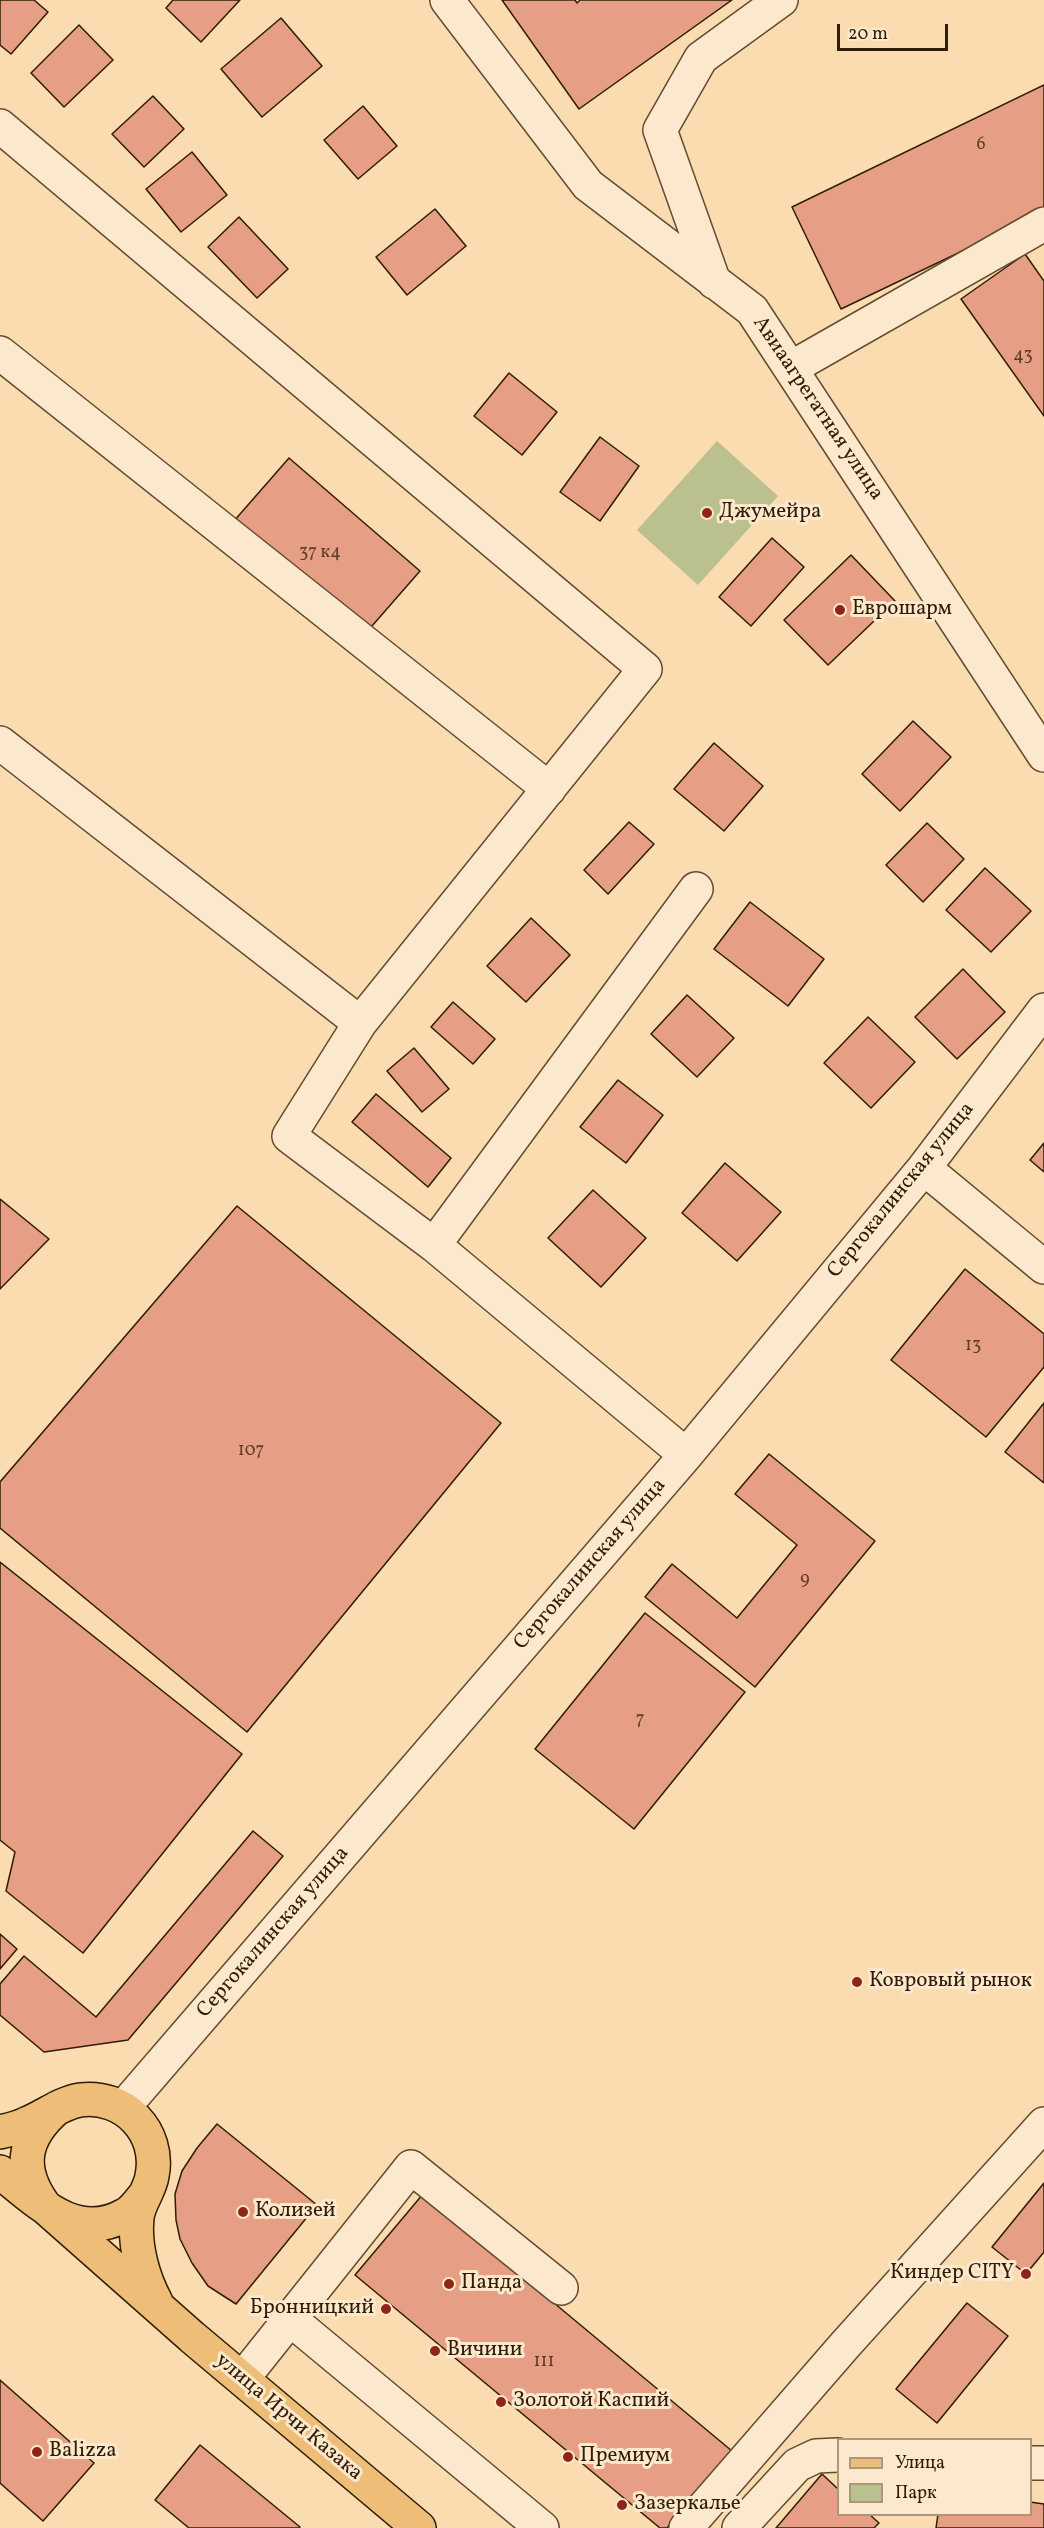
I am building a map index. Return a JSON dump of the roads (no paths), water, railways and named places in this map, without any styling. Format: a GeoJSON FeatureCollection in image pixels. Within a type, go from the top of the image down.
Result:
{"type":"FeatureCollection","features":[{"type":"Feature","properties":{"kind":"main road"},"geometry":{"type":"LineString","coordinates":[[0,2132],[25,2125],[57,2108],[79,2100],[102,2100],[123,2108],[138,2121],[149,2138],[154,2157],[152,2177],[137,2216],[137,2240],[148,2287],[159,2306]]}},
{"type":"Feature","properties":{"kind":"main road"},"geometry":{"type":"LineString","coordinates":[[46,2208],[34,2193],[28,2175],[27,2156],[32,2137],[42,2121],[57,2108]]}},
{"type":"Feature","properties":{"kind":"main road"},"geometry":{"type":"LineString","coordinates":[[0,2172],[46,2208],[79,2225],[104,2224],[127,2214],[144,2196]]}},
{"type":"Feature","properties":{"kind":"main road","name":"улица Ирчи Казака"},"geometry":{"type":"LineString","coordinates":[[46,2208],[192,2337],[419,2528]]}},
{"type":"Feature","properties":{"kind":"street","name":"Авиаагрегатная улица"},"geometry":{"type":"LineString","coordinates":[[447,0],[588,185],[752,310],[1044,755]]}},
{"type":"Feature","properties":{"kind":"street"},"geometry":{"type":"LineString","coordinates":[[714,282],[660,130],[701,58],[782,0]]}},
{"type":"Feature","properties":{"kind":"street"},"geometry":{"type":"LineString","coordinates":[[0,126],[645,669],[360,1023],[289,1136],[434,1245],[686,1455]]}},
{"type":"Feature","properties":{"kind":"street"},"geometry":{"type":"LineString","coordinates":[[791,368],[1044,224]]}},
{"type":"Feature","properties":{"kind":"street"},"geometry":{"type":"LineString","coordinates":[[0,353],[549,789]]}},
{"type":"Feature","properties":{"kind":"street"},"geometry":{"type":"LineString","coordinates":[[0,743],[360,1023]]}},
{"type":"Feature","properties":{"kind":"street"},"geometry":{"type":"LineString","coordinates":[[434,1245],[696,889]]}},
{"type":"Feature","properties":{"kind":"street","name":"Сергокалинская улица"},"geometry":{"type":"LineString","coordinates":[[123,2108],[686,1455],[924,1168],[1044,1010]]}},
{"type":"Feature","properties":{"kind":"street"},"geometry":{"type":"LineString","coordinates":[[924,1168],[1044,1267]]}},
{"type":"Feature","properties":{"kind":"street"},"geometry":{"type":"LineString","coordinates":[[686,2528],[813,2381],[1044,2124]]}},
{"type":"Feature","properties":{"kind":"street"},"geometry":{"type":"LineString","coordinates":[[243,2378],[411,2167],[561,2288]]}},
{"type":"Feature","properties":{"kind":"street"},"geometry":{"type":"LineString","coordinates":[[290,2319],[542,2528]]}},
{"type":"Feature","properties":{"kind":"street"},"geometry":{"type":"LineString","coordinates":[[739,2528],[797,2465],[816,2456],[837,2455]]}},
{"type":"Feature","properties":{"kind":"place","name":"Джумейра"},"geometry":{"type":"Point","coordinates":[707,513]}},
{"type":"Feature","properties":{"kind":"place","name":"Еврошарм"},"geometry":{"type":"Point","coordinates":[840,610]}},
{"type":"Feature","properties":{"kind":"place","name":"Ковровый рынок"},"geometry":{"type":"Point","coordinates":[857,1982]}},
{"type":"Feature","properties":{"kind":"place","name":"Колизей"},"geometry":{"type":"Point","coordinates":[243,2212]}},
{"type":"Feature","properties":{"kind":"place","name":"Киндер CITY"},"geometry":{"type":"Point","coordinates":[1026,2274]}},
{"type":"Feature","properties":{"kind":"place","name":"Панда"},"geometry":{"type":"Point","coordinates":[449,2284]}},
{"type":"Feature","properties":{"kind":"place","name":"Бронницкий"},"geometry":{"type":"Point","coordinates":[386,2309]}},
{"type":"Feature","properties":{"kind":"place","name":"Вичини"},"geometry":{"type":"Point","coordinates":[435,2351]}},
{"type":"Feature","properties":{"kind":"place","name":"Золотой Каспий"},"geometry":{"type":"Point","coordinates":[501,2402]}},
{"type":"Feature","properties":{"kind":"place","name":"Balizza"},"geometry":{"type":"Point","coordinates":[37,2452]}},
{"type":"Feature","properties":{"kind":"place","name":"Премиум"},"geometry":{"type":"Point","coordinates":[568,2457]}},
{"type":"Feature","properties":{"kind":"place","name":"Зазеркалье"},"geometry":{"type":"Point","coordinates":[622,2505]}}]}
